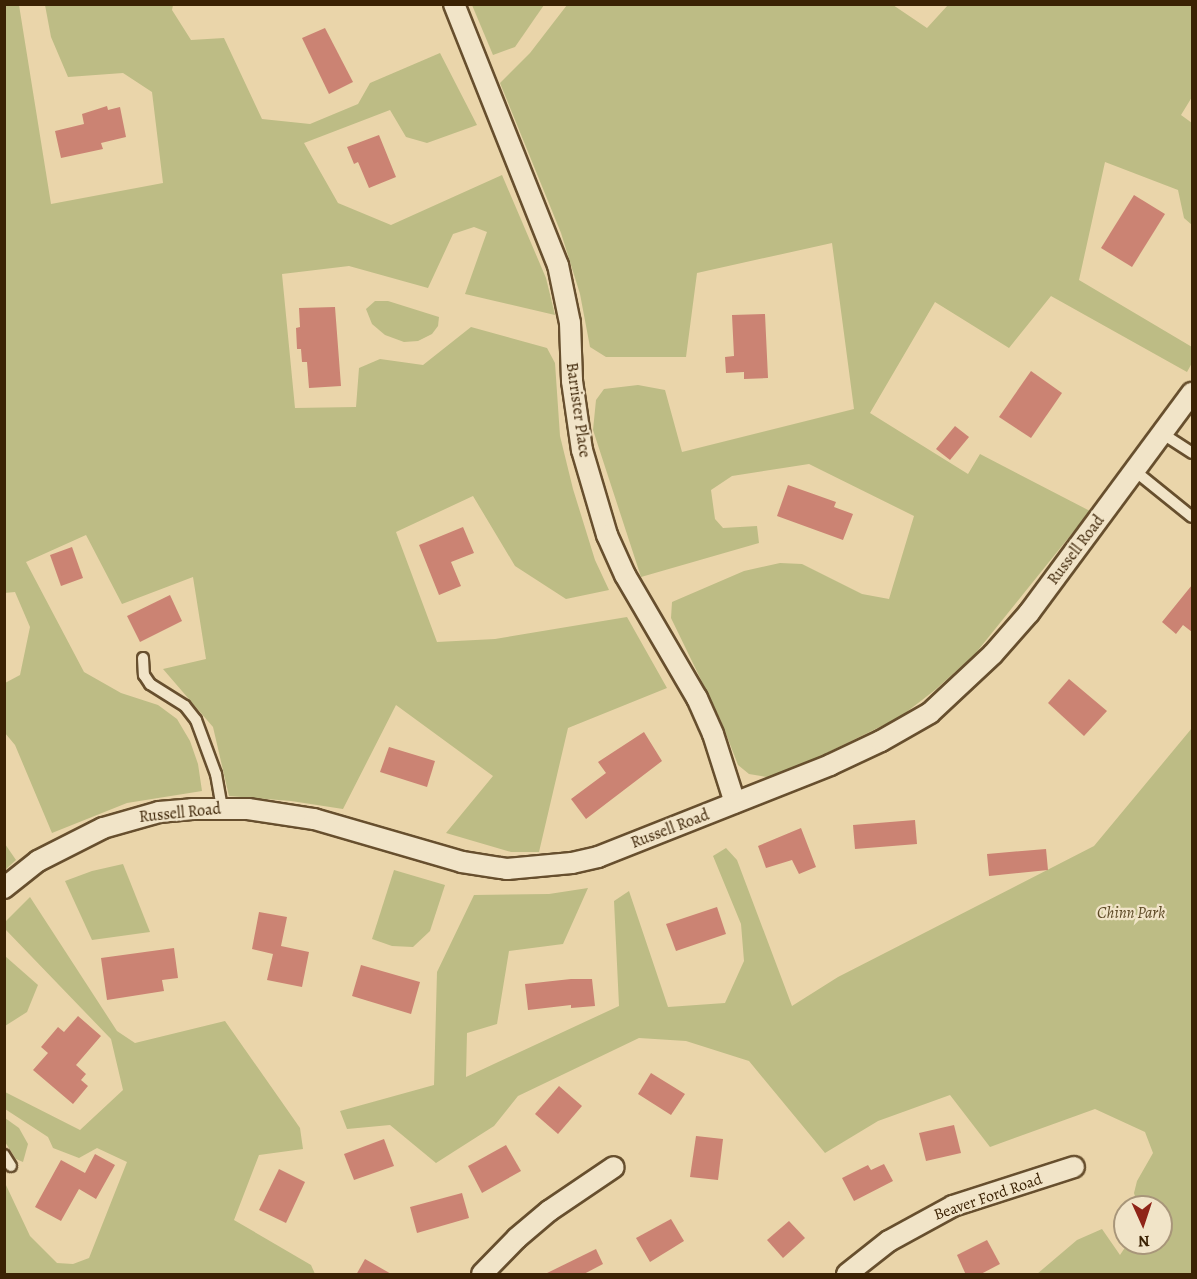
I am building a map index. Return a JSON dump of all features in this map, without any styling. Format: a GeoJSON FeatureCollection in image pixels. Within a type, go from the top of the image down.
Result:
{"type":"FeatureCollection","features":[{"type":"Feature","properties":{"kind":"street","name":"Barrister Place"},"geometry":{"type":"LineString","coordinates":[[454,4],[558,265],[570,323],[572,381],[582,450],[607,535],[629,583],[697,698],[713,734],[735,803]]}},
{"type":"Feature","properties":{"kind":"street","name":"Russell Road"},"geometry":{"type":"LineString","coordinates":[[4,888],[46,857],[103,828],[159,812],[222,808],[271,811],[314,819],[462,862],[507,869],[540,868],[598,857],[830,765],[881,741],[930,713],[993,654],[1029,613],[1192,393]]}},
{"type":"Feature","properties":{"kind":"street"},"geometry":{"type":"LineString","coordinates":[[482,1275],[517,1238],[549,1211],[614,1167]]}},
{"type":"Feature","properties":{"kind":"street","name":"Beaver Ford Road"},"geometry":{"type":"LineString","coordinates":[[847,1275],[889,1241],[953,1206],[1074,1167]]}},
{"type":"Feature","properties":{"kind":"lane"},"geometry":{"type":"LineString","coordinates":[[1163,434],[1192,453]]}},
{"type":"Feature","properties":{"kind":"lane"},"geometry":{"type":"LineString","coordinates":[[1135,471],[1192,517]]}},
{"type":"Feature","properties":{"kind":"lane"},"geometry":{"type":"LineString","coordinates":[[143,658],[144,675],[150,684],[185,706],[196,720],[216,774],[222,808]]}},
{"type":"Feature","properties":{"kind":"lane"},"geometry":{"type":"LineString","coordinates":[[4,1155],[11,1166]]}},
{"type":"Feature","properties":{"kind":"green space"},"geometry":{"type":"Polygon","coordinates":[[[4,5],[19,5],[51,204],[163,183],[152,92],[123,73],[68,77],[51,37],[45,5],[173,5],[172,10],[191,40],[224,38],[262,119],[310,124],[358,104],[370,83],[440,53],[477,125],[427,143],[406,137],[390,110],[304,143],[338,203],[391,225],[502,175],[546,278],[555,315],[465,294],[487,232],[474,227],[453,234],[428,288],[349,266],[282,274],[295,408],[356,407],[359,368],[380,359],[423,365],[471,327],[547,348],[555,363],[560,436],[573,489],[595,560],[609,590],[566,599],[515,566],[473,496],[396,532],[437,642],[495,639],[627,617],[667,688],[568,728],[539,852],[511,852],[446,833],[493,776],[396,705],[343,809],[291,801],[229,796],[213,727],[163,669],[206,659],[193,577],[122,604],[86,535],[26,562],[84,672],[121,693],[158,705],[177,719],[190,741],[198,764],[202,791],[127,803],[52,833],[15,745],[5,733],[5,683],[20,675],[30,627],[15,592],[4,593],[4,5]]]}},
{"type":"Feature","properties":{"kind":"green space"},"geometry":{"type":"Polygon","coordinates":[[[472,5],[544,5],[515,47],[493,55],[472,5]]]}},
{"type":"Feature","properties":{"kind":"green space"},"geometry":{"type":"Polygon","coordinates":[[[567,5],[893,5],[927,28],[948,5],[1192,5],[1192,97],[1181,115],[1192,123],[1192,225],[1184,218],[1178,190],[1105,162],[1079,280],[1192,347],[1192,363],[1187,372],[1051,296],[1009,348],[935,302],[870,413],[968,474],[980,454],[1090,511],[975,654],[935,690],[900,717],[794,769],[767,777],[749,774],[738,765],[721,721],[671,618],[672,602],[744,571],[780,563],[802,564],[862,594],[889,599],[914,516],[809,464],[732,476],[711,490],[715,519],[723,528],[757,526],[759,543],[641,577],[593,430],[596,400],[604,389],[638,385],[665,390],[682,452],[854,409],[832,243],[697,273],[686,357],[606,357],[590,347],[580,294],[561,233],[500,83],[530,53],[567,5]]]}},
{"type":"Feature","properties":{"kind":"green space"},"geometry":{"type":"Polygon","coordinates":[[[375,301],[388,301],[439,317],[438,326],[432,334],[418,341],[404,342],[385,335],[372,324],[366,309],[375,301]]]}},
{"type":"Feature","properties":{"kind":"green space","name":"Chinn Park"},"geometry":{"type":"Polygon","coordinates":[[[1192,728],[1192,1274],[1037,1274],[1077,1240],[1102,1229],[1113,1245],[1113,1255],[1173,1255],[1173,1195],[1135,1195],[1134,1193],[1137,1181],[1153,1153],[1145,1132],[1095,1109],[990,1147],[950,1095],[878,1121],[825,1153],[749,1061],[686,1041],[639,1038],[518,1096],[494,1126],[436,1163],[390,1125],[347,1129],[340,1111],[434,1085],[437,972],[474,895],[549,894],[588,888],[563,944],[509,951],[497,1024],[467,1033],[466,1077],[619,1006],[614,901],[629,891],[668,1007],[725,1003],[744,961],[741,924],[713,856],[726,848],[737,860],[792,1006],[838,977],[1094,846],[1192,728]]]}},
{"type":"Feature","properties":{"kind":"green space"},"geometry":{"type":"Polygon","coordinates":[[[5,844],[16,860],[4,870],[5,844]]]}},
{"type":"Feature","properties":{"kind":"green space"},"geometry":{"type":"Polygon","coordinates":[[[123,864],[150,932],[92,940],[65,881],[92,871],[123,864]]]}},
{"type":"Feature","properties":{"kind":"green space"},"geometry":{"type":"Polygon","coordinates":[[[394,870],[445,885],[430,931],[413,947],[392,946],[372,939],[394,870]]]}},
{"type":"Feature","properties":{"kind":"green space"},"geometry":{"type":"Polygon","coordinates":[[[30,897],[117,1031],[135,1043],[225,1021],[300,1128],[303,1149],[259,1155],[234,1220],[311,1265],[315,1274],[5,1274],[5,1183],[30,1236],[57,1263],[73,1264],[89,1258],[127,1162],[97,1148],[79,1158],[53,1148],[48,1137],[5,1109],[5,1092],[80,1130],[123,1090],[111,1039],[5,929],[5,922],[30,897]]]}},
{"type":"Feature","properties":{"kind":"green space"},"geometry":{"type":"Polygon","coordinates":[[[5,956],[38,985],[27,1012],[5,1026],[5,956]]]}},
{"type":"Feature","properties":{"kind":"green space"},"geometry":{"type":"Polygon","coordinates":[[[5,1118],[19,1128],[28,1144],[23,1162],[16,1159],[5,1142],[5,1118]]]}},
{"type":"Feature","properties":{"kind":"building"},"geometry":{"type":"Polygon","coordinates":[[[325,28],[353,82],[329,94],[302,38],[325,28]]]}},
{"type":"Feature","properties":{"kind":"building"},"geometry":{"type":"Polygon","coordinates":[[[107,106],[108,110],[120,107],[126,137],[101,143],[103,149],[61,158],[55,131],[84,124],[82,114],[107,106]]]}},
{"type":"Feature","properties":{"kind":"building"},"geometry":{"type":"Polygon","coordinates":[[[379,135],[396,177],[369,188],[358,162],[354,164],[347,147],[379,135]]]}},
{"type":"Feature","properties":{"kind":"building"},"geometry":{"type":"Polygon","coordinates":[[[1134,195],[1165,214],[1132,267],[1101,248],[1134,195]]]}},
{"type":"Feature","properties":{"kind":"building"},"geometry":{"type":"Polygon","coordinates":[[[335,307],[341,386],[309,388],[307,362],[302,362],[301,349],[297,349],[296,328],[300,327],[299,308],[335,307]]]}},
{"type":"Feature","properties":{"kind":"building"},"geometry":{"type":"Polygon","coordinates":[[[765,314],[768,378],[744,379],[744,372],[726,373],[725,357],[734,356],[732,315],[765,314]]]}},
{"type":"Feature","properties":{"kind":"building"},"geometry":{"type":"Polygon","coordinates":[[[1031,371],[1062,393],[1031,438],[999,417],[1031,371]]]}},
{"type":"Feature","properties":{"kind":"building"},"geometry":{"type":"Polygon","coordinates":[[[955,426],[969,437],[950,460],[936,449],[955,426]]]}},
{"type":"Feature","properties":{"kind":"building"},"geometry":{"type":"Polygon","coordinates":[[[788,485],[836,502],[834,507],[853,514],[843,540],[777,516],[788,485]]]}},
{"type":"Feature","properties":{"kind":"building"},"geometry":{"type":"Polygon","coordinates":[[[463,527],[474,553],[451,562],[461,586],[439,595],[419,545],[463,527]]]}},
{"type":"Feature","properties":{"kind":"building"},"geometry":{"type":"Polygon","coordinates":[[[72,547],[83,578],[61,586],[50,555],[72,547]]]}},
{"type":"Feature","properties":{"kind":"building"},"geometry":{"type":"Polygon","coordinates":[[[1192,585],[1192,632],[1183,625],[1176,634],[1162,622],[1192,585]]]}},
{"type":"Feature","properties":{"kind":"building"},"geometry":{"type":"Polygon","coordinates":[[[170,595],[182,621],[140,642],[127,616],[170,595]]]}},
{"type":"Feature","properties":{"kind":"building"},"geometry":{"type":"Polygon","coordinates":[[[1069,679],[1107,711],[1084,736],[1048,703],[1069,679]]]}},
{"type":"Feature","properties":{"kind":"building"},"geometry":{"type":"Polygon","coordinates":[[[644,732],[662,761],[586,819],[571,799],[606,773],[598,762],[644,732]]]}},
{"type":"Feature","properties":{"kind":"building"},"geometry":{"type":"Polygon","coordinates":[[[389,747],[435,761],[427,787],[380,772],[389,747]]]}},
{"type":"Feature","properties":{"kind":"building"},"geometry":{"type":"Polygon","coordinates":[[[915,820],[917,844],[855,849],[853,825],[915,820]]]}},
{"type":"Feature","properties":{"kind":"building"},"geometry":{"type":"Polygon","coordinates":[[[801,828],[816,867],[799,874],[792,860],[766,868],[758,846],[801,828]]]}},
{"type":"Feature","properties":{"kind":"building"},"geometry":{"type":"Polygon","coordinates":[[[1046,849],[1048,870],[989,876],[987,854],[1046,849]]]}},
{"type":"Feature","properties":{"kind":"building"},"geometry":{"type":"Polygon","coordinates":[[[717,907],[726,934],[676,951],[666,924],[717,907]]]}},
{"type":"Feature","properties":{"kind":"building"},"geometry":{"type":"Polygon","coordinates":[[[259,912],[287,917],[281,946],[309,952],[302,987],[267,980],[273,954],[252,949],[259,912]]]}},
{"type":"Feature","properties":{"kind":"building"},"geometry":{"type":"Polygon","coordinates":[[[174,948],[178,978],[162,980],[164,991],[107,1000],[101,958],[174,948]]]}},
{"type":"Feature","properties":{"kind":"building"},"geometry":{"type":"Polygon","coordinates":[[[361,965],[420,982],[411,1014],[352,996],[361,965]]]}},
{"type":"Feature","properties":{"kind":"building"},"geometry":{"type":"Polygon","coordinates":[[[592,979],[595,1006],[571,1008],[571,1005],[528,1010],[525,984],[592,979]]]}},
{"type":"Feature","properties":{"kind":"building"},"geometry":{"type":"Polygon","coordinates":[[[78,1016],[101,1036],[76,1065],[86,1074],[81,1080],[88,1086],[73,1104],[33,1070],[48,1053],[41,1047],[58,1027],[64,1032],[78,1016]]]}},
{"type":"Feature","properties":{"kind":"building"},"geometry":{"type":"Polygon","coordinates":[[[651,1073],[685,1094],[671,1115],[638,1094],[651,1073]]]}},
{"type":"Feature","properties":{"kind":"building"},"geometry":{"type":"Polygon","coordinates":[[[559,1086],[582,1106],[558,1134],[535,1114],[559,1086]]]}},
{"type":"Feature","properties":{"kind":"building"},"geometry":{"type":"Polygon","coordinates":[[[954,1125],[961,1153],[926,1161],[919,1133],[954,1125]]]}},
{"type":"Feature","properties":{"kind":"building"},"geometry":{"type":"Polygon","coordinates":[[[696,1136],[723,1139],[718,1180],[690,1177],[696,1136]]]}},
{"type":"Feature","properties":{"kind":"building"},"geometry":{"type":"Polygon","coordinates":[[[384,1139],[394,1166],[354,1180],[344,1154],[384,1139]]]}},
{"type":"Feature","properties":{"kind":"building"},"geometry":{"type":"Polygon","coordinates":[[[506,1145],[521,1171],[482,1193],[468,1166],[506,1145]]]}},
{"type":"Feature","properties":{"kind":"building"},"geometry":{"type":"Polygon","coordinates":[[[95,1154],[115,1165],[96,1199],[79,1189],[61,1221],[35,1207],[61,1160],[85,1173],[95,1154]]]}},
{"type":"Feature","properties":{"kind":"building"},"geometry":{"type":"Polygon","coordinates":[[[884,1164],[893,1181],[854,1201],[842,1178],[868,1165],[871,1170],[884,1164]]]}},
{"type":"Feature","properties":{"kind":"building"},"geometry":{"type":"Polygon","coordinates":[[[279,1169],[305,1182],[286,1223],[259,1210],[279,1169]]]}},
{"type":"Feature","properties":{"kind":"building"},"geometry":{"type":"Polygon","coordinates":[[[462,1193],[469,1218],[417,1233],[410,1207],[462,1193]]]}},
{"type":"Feature","properties":{"kind":"building"},"geometry":{"type":"Polygon","coordinates":[[[671,1219],[684,1241],[650,1262],[636,1238],[671,1219]]]}},
{"type":"Feature","properties":{"kind":"building"},"geometry":{"type":"Polygon","coordinates":[[[789,1221],[805,1238],[783,1258],[767,1240],[789,1221]]]}},
{"type":"Feature","properties":{"kind":"building"},"geometry":{"type":"Polygon","coordinates":[[[987,1240],[1000,1264],[979,1275],[966,1275],[957,1255],[987,1240]]]}},
{"type":"Feature","properties":{"kind":"building"},"geometry":{"type":"Polygon","coordinates":[[[596,1249],[603,1264],[582,1275],[543,1275],[596,1249]]]}},
{"type":"Feature","properties":{"kind":"building"},"geometry":{"type":"Polygon","coordinates":[[[365,1259],[393,1275],[356,1275],[365,1259]]]}}]}
